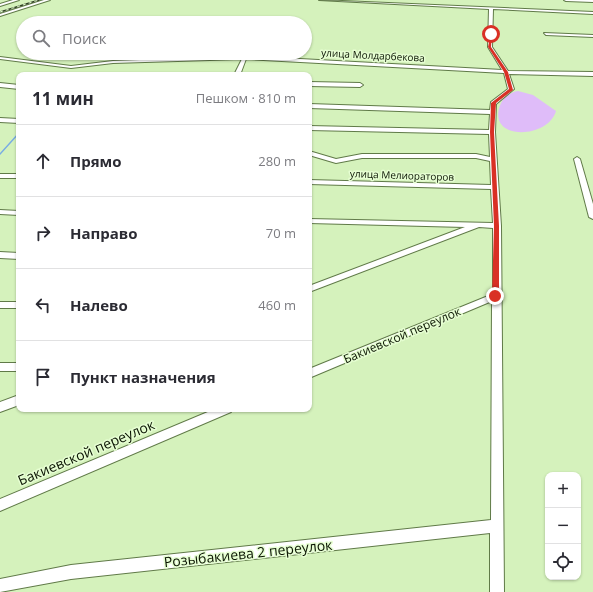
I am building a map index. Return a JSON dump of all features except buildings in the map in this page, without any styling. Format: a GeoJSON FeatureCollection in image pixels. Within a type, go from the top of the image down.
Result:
{"type":"FeatureCollection","features":[{"type":"Feature","properties":{"kind":"street"},"geometry":{"type":"LineString","coordinates":[[8,0],[15,0]]}},
{"type":"Feature","properties":{"kind":"street"},"geometry":{"type":"LineString","coordinates":[[0,5],[15,0]]}},
{"type":"Feature","properties":{"kind":"street"},"geometry":{"type":"LineString","coordinates":[[0,15],[48,0]]}},
{"type":"Feature","properties":{"kind":"street"},"geometry":{"type":"LineString","coordinates":[[321,0],[593,13]]}},
{"type":"Feature","properties":{"kind":"street"},"geometry":{"type":"LineString","coordinates":[[566,0],[593,1]]}},
{"type":"Feature","properties":{"kind":"street"},"geometry":{"type":"LineString","coordinates":[[491,8],[490,47],[506,72],[511,90],[494,103],[492,132],[497,226],[495,296],[497,337],[495,401],[497,592]]}},
{"type":"Feature","properties":{"kind":"street"},"geometry":{"type":"LineString","coordinates":[[546,34],[593,36]]}},
{"type":"Feature","properties":{"kind":"street","name":"улица Молдарбекова"},"geometry":{"type":"LineString","coordinates":[[0,58],[81,67],[113,62],[166,60]]}},
{"type":"Feature","properties":{"kind":"street"},"geometry":{"type":"LineString","coordinates":[[238,72],[244,60]]}},
{"type":"Feature","properties":{"kind":"street","name":"улица Молдарбекова"},"geometry":{"type":"LineString","coordinates":[[297,60],[506,72],[593,74]]}},
{"type":"Feature","properties":{"kind":"street"},"geometry":{"type":"LineString","coordinates":[[75,72],[81,67]]}},
{"type":"Feature","properties":{"kind":"street"},"geometry":{"type":"LineString","coordinates":[[312,84],[360,85]]}},
{"type":"Feature","properties":{"kind":"street"},"geometry":{"type":"LineString","coordinates":[[0,85],[16,87]]}},
{"type":"Feature","properties":{"kind":"street"},"geometry":{"type":"LineString","coordinates":[[312,106],[493,112]]}},
{"type":"Feature","properties":{"kind":"street"},"geometry":{"type":"LineString","coordinates":[[0,120],[16,121]]}},
{"type":"Feature","properties":{"kind":"street"},"geometry":{"type":"LineString","coordinates":[[312,128],[492,132]]}},
{"type":"Feature","properties":{"kind":"street"},"geometry":{"type":"LineString","coordinates":[[312,154],[336,161],[362,156],[476,156],[493,160]]}},
{"type":"Feature","properties":{"kind":"street"},"geometry":{"type":"LineString","coordinates":[[577,160],[593,217]]}},
{"type":"Feature","properties":{"kind":"street"},"geometry":{"type":"LineString","coordinates":[[0,176],[16,176]]}},
{"type":"Feature","properties":{"kind":"street","name":"улица Мелиораторов"},"geometry":{"type":"LineString","coordinates":[[312,182],[494,187]]}},
{"type":"Feature","properties":{"kind":"street"},"geometry":{"type":"LineString","coordinates":[[0,212],[16,213]]}},
{"type":"Feature","properties":{"kind":"street"},"geometry":{"type":"LineString","coordinates":[[312,221],[497,226]]}},
{"type":"Feature","properties":{"kind":"street"},"geometry":{"type":"LineString","coordinates":[[312,288],[478,225]]}},
{"type":"Feature","properties":{"kind":"street"},"geometry":{"type":"LineString","coordinates":[[0,255],[16,256]]}},
{"type":"Feature","properties":{"kind":"street","name":"Бакиевской переулок"},"geometry":{"type":"LineString","coordinates":[[312,373],[495,296]]}},
{"type":"Feature","properties":{"kind":"street"},"geometry":{"type":"LineString","coordinates":[[0,305],[16,305]]}},
{"type":"Feature","properties":{"kind":"street"},"geometry":{"type":"LineString","coordinates":[[0,367],[16,367]]}},
{"type":"Feature","properties":{"kind":"street"},"geometry":{"type":"LineString","coordinates":[[0,407],[16,401]]}},
{"type":"Feature","properties":{"kind":"street","name":"Бакиевской переулок"},"geometry":{"type":"LineString","coordinates":[[0,505],[220,412]]}},
{"type":"Feature","properties":{"kind":"street","name":"Розыбакиева 2 переулок"},"geometry":{"type":"LineString","coordinates":[[0,586],[71,572],[496,526]]}},
{"type":"Feature","properties":{"kind":"shaded area"},"geometry":{"type":"Polygon","coordinates":[[[518,91],[533,95],[556,111],[551,121],[542,127],[531,131],[519,132],[509,130],[501,124],[498,115],[501,103],[508,95],[518,91]]]}},
{"type":"Feature","properties":{"kind":"waterway"},"geometry":{"type":"LineString","coordinates":[[0,154],[16,136]]}},
{"type":"Feature","properties":{"kind":"railway"},"geometry":{"type":"LineString","coordinates":[[0,12],[39,0]]}},
{"type":"Feature","properties":{"kind":"route"},"geometry":{"type":"LineString","coordinates":[[491,34],[490,47],[498,56],[506,72],[511,90],[494,103],[493,112],[492,132],[497,226],[495,296]]}}]}
